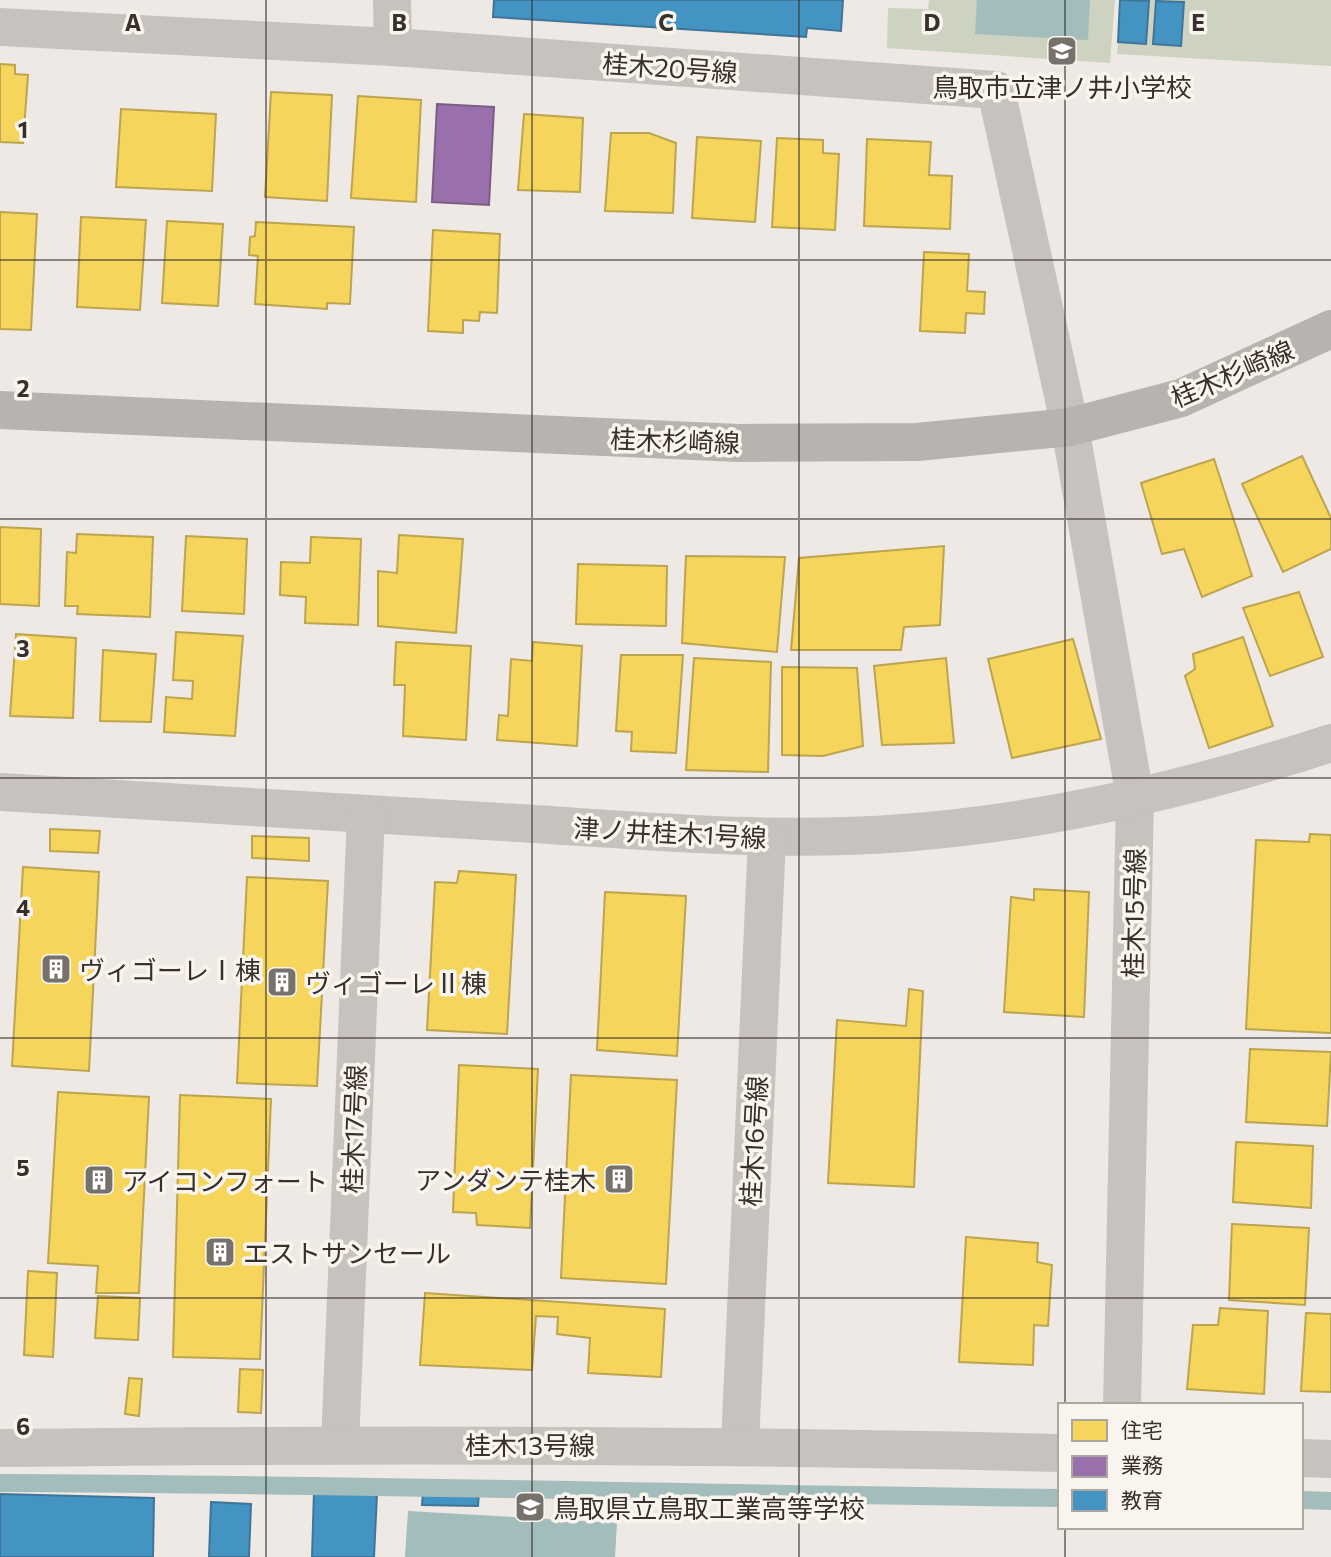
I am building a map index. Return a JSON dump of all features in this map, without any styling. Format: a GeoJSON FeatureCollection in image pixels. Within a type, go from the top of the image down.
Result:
{"type":"FeatureCollection","features":[{"type":"Feature","properties":{"kind":"street"},"geometry":{"type":"LineString","coordinates":[[392,0],[393,47]]}},
{"type":"Feature","properties":{"kind":"street","name":"桂木20号線"},"geometry":{"type":"LineString","coordinates":[[0,27],[393,47],[996,90],[1070,427]]}},
{"type":"Feature","properties":{"kind":"street","name":"桂木杉崎線"},"geometry":{"type":"LineString","coordinates":[[0,410],[739,443],[917,442],[1070,427],[1181,398],[1331,329]]}},
{"type":"Feature","properties":{"kind":"street","name":"桂木15号線"},"geometry":{"type":"LineString","coordinates":[[1070,427],[1135,797],[1122,1403]]}},
{"type":"Feature","properties":{"kind":"street","name":"津ノ井桂木1号線"},"geometry":{"type":"LineString","coordinates":[[0,792],[767,838],[904,833],[1037,816],[1135,797],[1243,771],[1331,743]]}},
{"type":"Feature","properties":{"kind":"street","name":"桂木17号線"},"geometry":{"type":"LineString","coordinates":[[340,1444],[366,814]]}},
{"type":"Feature","properties":{"kind":"street","name":"桂木16号線"},"geometry":{"type":"LineString","coordinates":[[740,1445],[767,838]]}},
{"type":"Feature","properties":{"kind":"street","name":"桂木13号線"},"geometry":{"type":"LineString","coordinates":[[0,1448],[340,1444],[740,1445],[1058,1453]]}},
{"type":"Feature","properties":{"kind":"street"},"geometry":{"type":"LineString","coordinates":[[1303,1458],[1331,1459]]}},
{"type":"Feature","properties":{"kind":"green space"},"geometry":{"type":"Polygon","coordinates":[[[929,0],[1115,0],[1110,63],[887,48],[888,8],[928,9],[929,0]]]}},
{"type":"Feature","properties":{"kind":"green space"},"geometry":{"type":"Polygon","coordinates":[[[1121,0],[1331,0],[1331,66],[1117,54],[1121,0]]]}},
{"type":"Feature","properties":{"kind":"water"},"geometry":{"type":"Polygon","coordinates":[[[977,0],[1090,0],[1088,40],[975,34],[977,0]]]}},
{"type":"Feature","properties":{"kind":"water"},"geometry":{"type":"Polygon","coordinates":[[[408,1511],[617,1523],[615,1557],[405,1557],[408,1511]]]}},
{"type":"Feature","properties":{"kind":"building: 住宅"},"geometry":{"type":"Polygon","coordinates":[[[0,64],[15,65],[15,74],[28,75],[23,143],[0,142],[0,64]]]}},
{"type":"Feature","properties":{"kind":"building: 住宅"},"geometry":{"type":"Polygon","coordinates":[[[271,92],[332,95],[327,201],[265,197],[271,92]]]}},
{"type":"Feature","properties":{"kind":"building: 住宅"},"geometry":{"type":"Polygon","coordinates":[[[358,96],[421,100],[416,202],[351,198],[358,96]]]}},
{"type":"Feature","properties":{"kind":"building: 住宅"},"geometry":{"type":"Polygon","coordinates":[[[121,109],[216,114],[212,191],[116,187],[121,109]]]}},
{"type":"Feature","properties":{"kind":"building: 住宅"},"geometry":{"type":"Polygon","coordinates":[[[524,114],[583,118],[580,192],[518,190],[524,114]]]}},
{"type":"Feature","properties":{"kind":"building: 住宅"},"geometry":{"type":"Polygon","coordinates":[[[611,133],[649,133],[676,143],[673,213],[605,211],[611,133]]]}},
{"type":"Feature","properties":{"kind":"building: 住宅"},"geometry":{"type":"Polygon","coordinates":[[[697,137],[761,141],[755,222],[692,218],[697,137]]]}},
{"type":"Feature","properties":{"kind":"building: 住宅"},"geometry":{"type":"Polygon","coordinates":[[[777,138],[823,140],[823,153],[839,154],[835,230],[772,227],[777,138]]]}},
{"type":"Feature","properties":{"kind":"building: 住宅"},"geometry":{"type":"Polygon","coordinates":[[[867,139],[931,142],[929,175],[952,176],[950,229],[864,226],[867,139]]]}},
{"type":"Feature","properties":{"kind":"building: 住宅"},"geometry":{"type":"Polygon","coordinates":[[[0,212],[37,214],[31,330],[0,329],[0,212]]]}},
{"type":"Feature","properties":{"kind":"building: 住宅"},"geometry":{"type":"Polygon","coordinates":[[[81,217],[146,220],[140,310],[77,307],[81,217]]]}},
{"type":"Feature","properties":{"kind":"building: 住宅"},"geometry":{"type":"Polygon","coordinates":[[[167,221],[223,224],[218,306],[162,303],[167,221]]]}},
{"type":"Feature","properties":{"kind":"building: 住宅"},"geometry":{"type":"Polygon","coordinates":[[[256,222],[354,227],[350,304],[327,303],[327,309],[255,304],[258,256],[249,255],[250,237],[255,236],[256,222]]]}},
{"type":"Feature","properties":{"kind":"building: 住宅"},"geometry":{"type":"Polygon","coordinates":[[[433,230],[500,234],[497,313],[480,312],[479,321],[463,320],[463,333],[428,331],[433,230]]]}},
{"type":"Feature","properties":{"kind":"building: 住宅"},"geometry":{"type":"Polygon","coordinates":[[[924,252],[969,254],[967,291],[985,292],[984,314],[966,313],[965,333],[920,331],[924,252]]]}},
{"type":"Feature","properties":{"kind":"building: 住宅"},"geometry":{"type":"Polygon","coordinates":[[[1302,456],[1331,518],[1331,549],[1283,572],[1242,484],[1302,456]]]}},
{"type":"Feature","properties":{"kind":"building: 住宅"},"geometry":{"type":"Polygon","coordinates":[[[1214,459],[1252,576],[1202,597],[1184,549],[1162,554],[1141,483],[1214,459]]]}},
{"type":"Feature","properties":{"kind":"building: 住宅"},"geometry":{"type":"Polygon","coordinates":[[[0,527],[41,529],[39,606],[0,604],[0,527]]]}},
{"type":"Feature","properties":{"kind":"building: 住宅"},"geometry":{"type":"Polygon","coordinates":[[[77,534],[153,537],[150,617],[77,614],[78,606],[65,606],[67,552],[76,553],[77,534]]]}},
{"type":"Feature","properties":{"kind":"building: 住宅"},"geometry":{"type":"Polygon","coordinates":[[[399,535],[463,539],[456,633],[378,626],[378,571],[397,573],[399,535]]]}},
{"type":"Feature","properties":{"kind":"building: 住宅"},"geometry":{"type":"Polygon","coordinates":[[[186,536],[247,539],[244,614],[182,611],[186,536]]]}},
{"type":"Feature","properties":{"kind":"building: 住宅"},"geometry":{"type":"Polygon","coordinates":[[[311,537],[361,539],[358,625],[305,623],[306,597],[280,595],[281,562],[310,563],[311,537]]]}},
{"type":"Feature","properties":{"kind":"building: 住宅"},"geometry":{"type":"Polygon","coordinates":[[[944,546],[940,625],[904,627],[901,650],[791,650],[799,558],[944,546]]]}},
{"type":"Feature","properties":{"kind":"building: 住宅"},"geometry":{"type":"Polygon","coordinates":[[[686,556],[785,557],[777,652],[682,643],[686,556]]]}},
{"type":"Feature","properties":{"kind":"building: 住宅"},"geometry":{"type":"Polygon","coordinates":[[[578,564],[667,566],[666,626],[576,624],[578,564]]]}},
{"type":"Feature","properties":{"kind":"building: 住宅"},"geometry":{"type":"Polygon","coordinates":[[[1299,592],[1323,657],[1270,676],[1243,608],[1299,592]]]}},
{"type":"Feature","properties":{"kind":"building: 住宅"},"geometry":{"type":"Polygon","coordinates":[[[176,632],[243,636],[235,736],[164,732],[166,697],[192,699],[193,681],[173,680],[176,632]]]}},
{"type":"Feature","properties":{"kind":"building: 住宅"},"geometry":{"type":"Polygon","coordinates":[[[16,634],[76,638],[73,718],[10,716],[16,634]]]}},
{"type":"Feature","properties":{"kind":"building: 住宅"},"geometry":{"type":"Polygon","coordinates":[[[1243,637],[1273,726],[1209,748],[1185,676],[1195,669],[1193,654],[1243,637]]]}},
{"type":"Feature","properties":{"kind":"building: 住宅"},"geometry":{"type":"Polygon","coordinates":[[[1073,639],[1101,739],[1012,758],[988,659],[1073,639]]]}},
{"type":"Feature","properties":{"kind":"building: 住宅"},"geometry":{"type":"Polygon","coordinates":[[[396,642],[471,646],[466,740],[403,736],[405,685],[394,685],[396,642]]]}},
{"type":"Feature","properties":{"kind":"building: 住宅"},"geometry":{"type":"Polygon","coordinates":[[[533,642],[582,646],[577,746],[497,740],[499,715],[508,716],[511,659],[532,661],[533,642]]]}},
{"type":"Feature","properties":{"kind":"building: 住宅"},"geometry":{"type":"Polygon","coordinates":[[[103,650],[156,654],[151,722],[100,721],[103,650]]]}},
{"type":"Feature","properties":{"kind":"building: 住宅"},"geometry":{"type":"Polygon","coordinates":[[[621,655],[683,655],[676,753],[631,751],[632,732],[616,731],[621,655]]]}},
{"type":"Feature","properties":{"kind":"building: 住宅"},"geometry":{"type":"Polygon","coordinates":[[[694,658],[771,662],[768,772],[686,770],[694,658]]]}},
{"type":"Feature","properties":{"kind":"building: 住宅"},"geometry":{"type":"Polygon","coordinates":[[[946,658],[954,743],[882,745],[874,666],[946,658]]]}},
{"type":"Feature","properties":{"kind":"building: 住宅"},"geometry":{"type":"Polygon","coordinates":[[[782,667],[857,668],[863,746],[823,756],[782,755],[782,667]]]}},
{"type":"Feature","properties":{"kind":"building: 住宅"},"geometry":{"type":"Polygon","coordinates":[[[50,829],[100,831],[98,853],[50,851],[50,829]]]}},
{"type":"Feature","properties":{"kind":"building: 住宅"},"geometry":{"type":"Polygon","coordinates":[[[1310,834],[1331,835],[1331,1033],[1246,1029],[1256,840],[1309,842],[1310,834]]]}},
{"type":"Feature","properties":{"kind":"building: 住宅"},"geometry":{"type":"Polygon","coordinates":[[[252,836],[309,838],[309,861],[252,858],[252,836]]]}},
{"type":"Feature","properties":{"kind":"building: 住宅","name":"ヴィゴーレⅠ棟"},"geometry":{"type":"Polygon","coordinates":[[[23,867],[99,872],[89,1071],[12,1066],[23,867]]]}},
{"type":"Feature","properties":{"kind":"building: 住宅"},"geometry":{"type":"Polygon","coordinates":[[[459,871],[516,875],[507,1034],[427,1030],[435,882],[457,883],[459,871]]]}},
{"type":"Feature","properties":{"kind":"building: 住宅","name":"ヴィゴーレⅡ棟"},"geometry":{"type":"Polygon","coordinates":[[[247,877],[328,881],[317,1086],[237,1083],[247,877]]]}},
{"type":"Feature","properties":{"kind":"building: 住宅"},"geometry":{"type":"Polygon","coordinates":[[[1034,889],[1089,892],[1084,1017],[1004,1012],[1011,897],[1034,900],[1034,889]]]}},
{"type":"Feature","properties":{"kind":"building: 住宅"},"geometry":{"type":"Polygon","coordinates":[[[605,892],[686,896],[677,1056],[597,1050],[605,892]]]}},
{"type":"Feature","properties":{"kind":"building: 住宅"},"geometry":{"type":"Polygon","coordinates":[[[909,989],[923,991],[914,1187],[828,1183],[837,1020],[906,1026],[909,989]]]}},
{"type":"Feature","properties":{"kind":"building: 住宅"},"geometry":{"type":"Polygon","coordinates":[[[1250,1049],[1331,1052],[1327,1126],[1246,1122],[1250,1049]]]}},
{"type":"Feature","properties":{"kind":"building: 住宅"},"geometry":{"type":"Polygon","coordinates":[[[459,1065],[538,1069],[530,1228],[477,1225],[476,1213],[453,1212],[459,1065]]]}},
{"type":"Feature","properties":{"kind":"building: 住宅","name":"アンダンテ桂木"},"geometry":{"type":"Polygon","coordinates":[[[571,1075],[677,1080],[666,1284],[561,1278],[571,1075]]]}},
{"type":"Feature","properties":{"kind":"building: 住宅","name":"アイコンフォート"},"geometry":{"type":"Polygon","coordinates":[[[58,1092],[149,1097],[139,1293],[96,1293],[98,1266],[48,1263],[58,1092]]]}},
{"type":"Feature","properties":{"kind":"building: 住宅","name":"エストサンセール"},"geometry":{"type":"Polygon","coordinates":[[[180,1095],[271,1099],[260,1359],[173,1357],[180,1095]]]}},
{"type":"Feature","properties":{"kind":"building: 住宅"},"geometry":{"type":"Polygon","coordinates":[[[1236,1142],[1313,1146],[1311,1208],[1233,1202],[1236,1142]]]}},
{"type":"Feature","properties":{"kind":"building: 住宅"},"geometry":{"type":"Polygon","coordinates":[[[1232,1224],[1309,1228],[1305,1305],[1229,1300],[1232,1224]]]}},
{"type":"Feature","properties":{"kind":"building: 住宅"},"geometry":{"type":"Polygon","coordinates":[[[966,1237],[1038,1243],[1037,1262],[1052,1265],[1048,1326],[1034,1325],[1033,1365],[959,1362],[966,1237]]]}},
{"type":"Feature","properties":{"kind":"building: 住宅"},"geometry":{"type":"Polygon","coordinates":[[[28,1271],[57,1273],[53,1357],[24,1355],[28,1271]]]}},
{"type":"Feature","properties":{"kind":"building: 住宅"},"geometry":{"type":"Polygon","coordinates":[[[425,1293],[665,1309],[661,1377],[588,1373],[590,1338],[557,1334],[558,1317],[536,1316],[532,1370],[420,1365],[425,1293]]]}},
{"type":"Feature","properties":{"kind":"building: 住宅"},"geometry":{"type":"Polygon","coordinates":[[[98,1296],[140,1298],[138,1340],[95,1338],[98,1296]]]}},
{"type":"Feature","properties":{"kind":"building: 住宅"},"geometry":{"type":"Polygon","coordinates":[[[1220,1308],[1268,1311],[1264,1394],[1187,1389],[1193,1325],[1218,1325],[1220,1308]]]}},
{"type":"Feature","properties":{"kind":"building: 住宅"},"geometry":{"type":"Polygon","coordinates":[[[1306,1313],[1331,1314],[1331,1392],[1301,1391],[1306,1313]]]}},
{"type":"Feature","properties":{"kind":"building: 住宅"},"geometry":{"type":"Polygon","coordinates":[[[240,1369],[263,1370],[261,1413],[238,1412],[240,1369]]]}},
{"type":"Feature","properties":{"kind":"building: 住宅"},"geometry":{"type":"Polygon","coordinates":[[[129,1378],[142,1379],[139,1416],[125,1414],[129,1378]]]}},
{"type":"Feature","properties":{"kind":"building: 業務"},"geometry":{"type":"Polygon","coordinates":[[[437,104],[494,107],[489,205],[432,202],[437,104]]]}},
{"type":"Feature","properties":{"kind":"building: 教育"},"geometry":{"type":"Polygon","coordinates":[[[494,0],[843,0],[841,31],[807,28],[806,37],[493,17],[494,0]]]}},
{"type":"Feature","properties":{"kind":"building: 教育"},"geometry":{"type":"Polygon","coordinates":[[[1120,0],[1149,1],[1146,44],[1118,42],[1120,0]]]}},
{"type":"Feature","properties":{"kind":"building: 教育"},"geometry":{"type":"Polygon","coordinates":[[[1156,1],[1184,2],[1181,46],[1153,44],[1156,1]]]}},
{"type":"Feature","properties":{"kind":"building: 教育"},"geometry":{"type":"Polygon","coordinates":[[[314,1491],[377,1494],[374,1557],[312,1557],[314,1491]]]}},
{"type":"Feature","properties":{"kind":"building: 教育"},"geometry":{"type":"Polygon","coordinates":[[[423,1491],[479,1492],[478,1506],[422,1505],[423,1491]]]}},
{"type":"Feature","properties":{"kind":"building: 教育"},"geometry":{"type":"Polygon","coordinates":[[[0,1494],[154,1498],[153,1557],[0,1557],[0,1494]]]}},
{"type":"Feature","properties":{"kind":"building: 教育"},"geometry":{"type":"Polygon","coordinates":[[[211,1502],[251,1504],[249,1557],[209,1557],[211,1502]]]}},
{"type":"Feature","properties":{"kind":"waterway"},"geometry":{"type":"LineString","coordinates":[[0,1483],[1058,1498]]}},
{"type":"Feature","properties":{"kind":"waterway"},"geometry":{"type":"LineString","coordinates":[[1303,1500],[1331,1501]]}},
{"type":"Feature","properties":{"kind":"place","name":"鳥取市立津ノ井小学校"},"geometry":{"type":"Point","coordinates":[1062,51]}},
{"type":"Feature","properties":{"kind":"place","name":"ヴィゴーレⅠ棟"},"geometry":{"type":"Point","coordinates":[56,969]}},
{"type":"Feature","properties":{"kind":"place","name":"ヴィゴーレⅡ棟"},"geometry":{"type":"Point","coordinates":[282,982]}},
{"type":"Feature","properties":{"kind":"place","name":"アンダンテ桂木"},"geometry":{"type":"Point","coordinates":[619,1179]}},
{"type":"Feature","properties":{"kind":"place","name":"アイコンフォート"},"geometry":{"type":"Point","coordinates":[99,1180]}},
{"type":"Feature","properties":{"kind":"place","name":"エストサンセール"},"geometry":{"type":"Point","coordinates":[220,1252]}},
{"type":"Feature","properties":{"kind":"place","name":"鳥取県立鳥取工業高等学校"},"geometry":{"type":"Point","coordinates":[530,1507]}}]}
